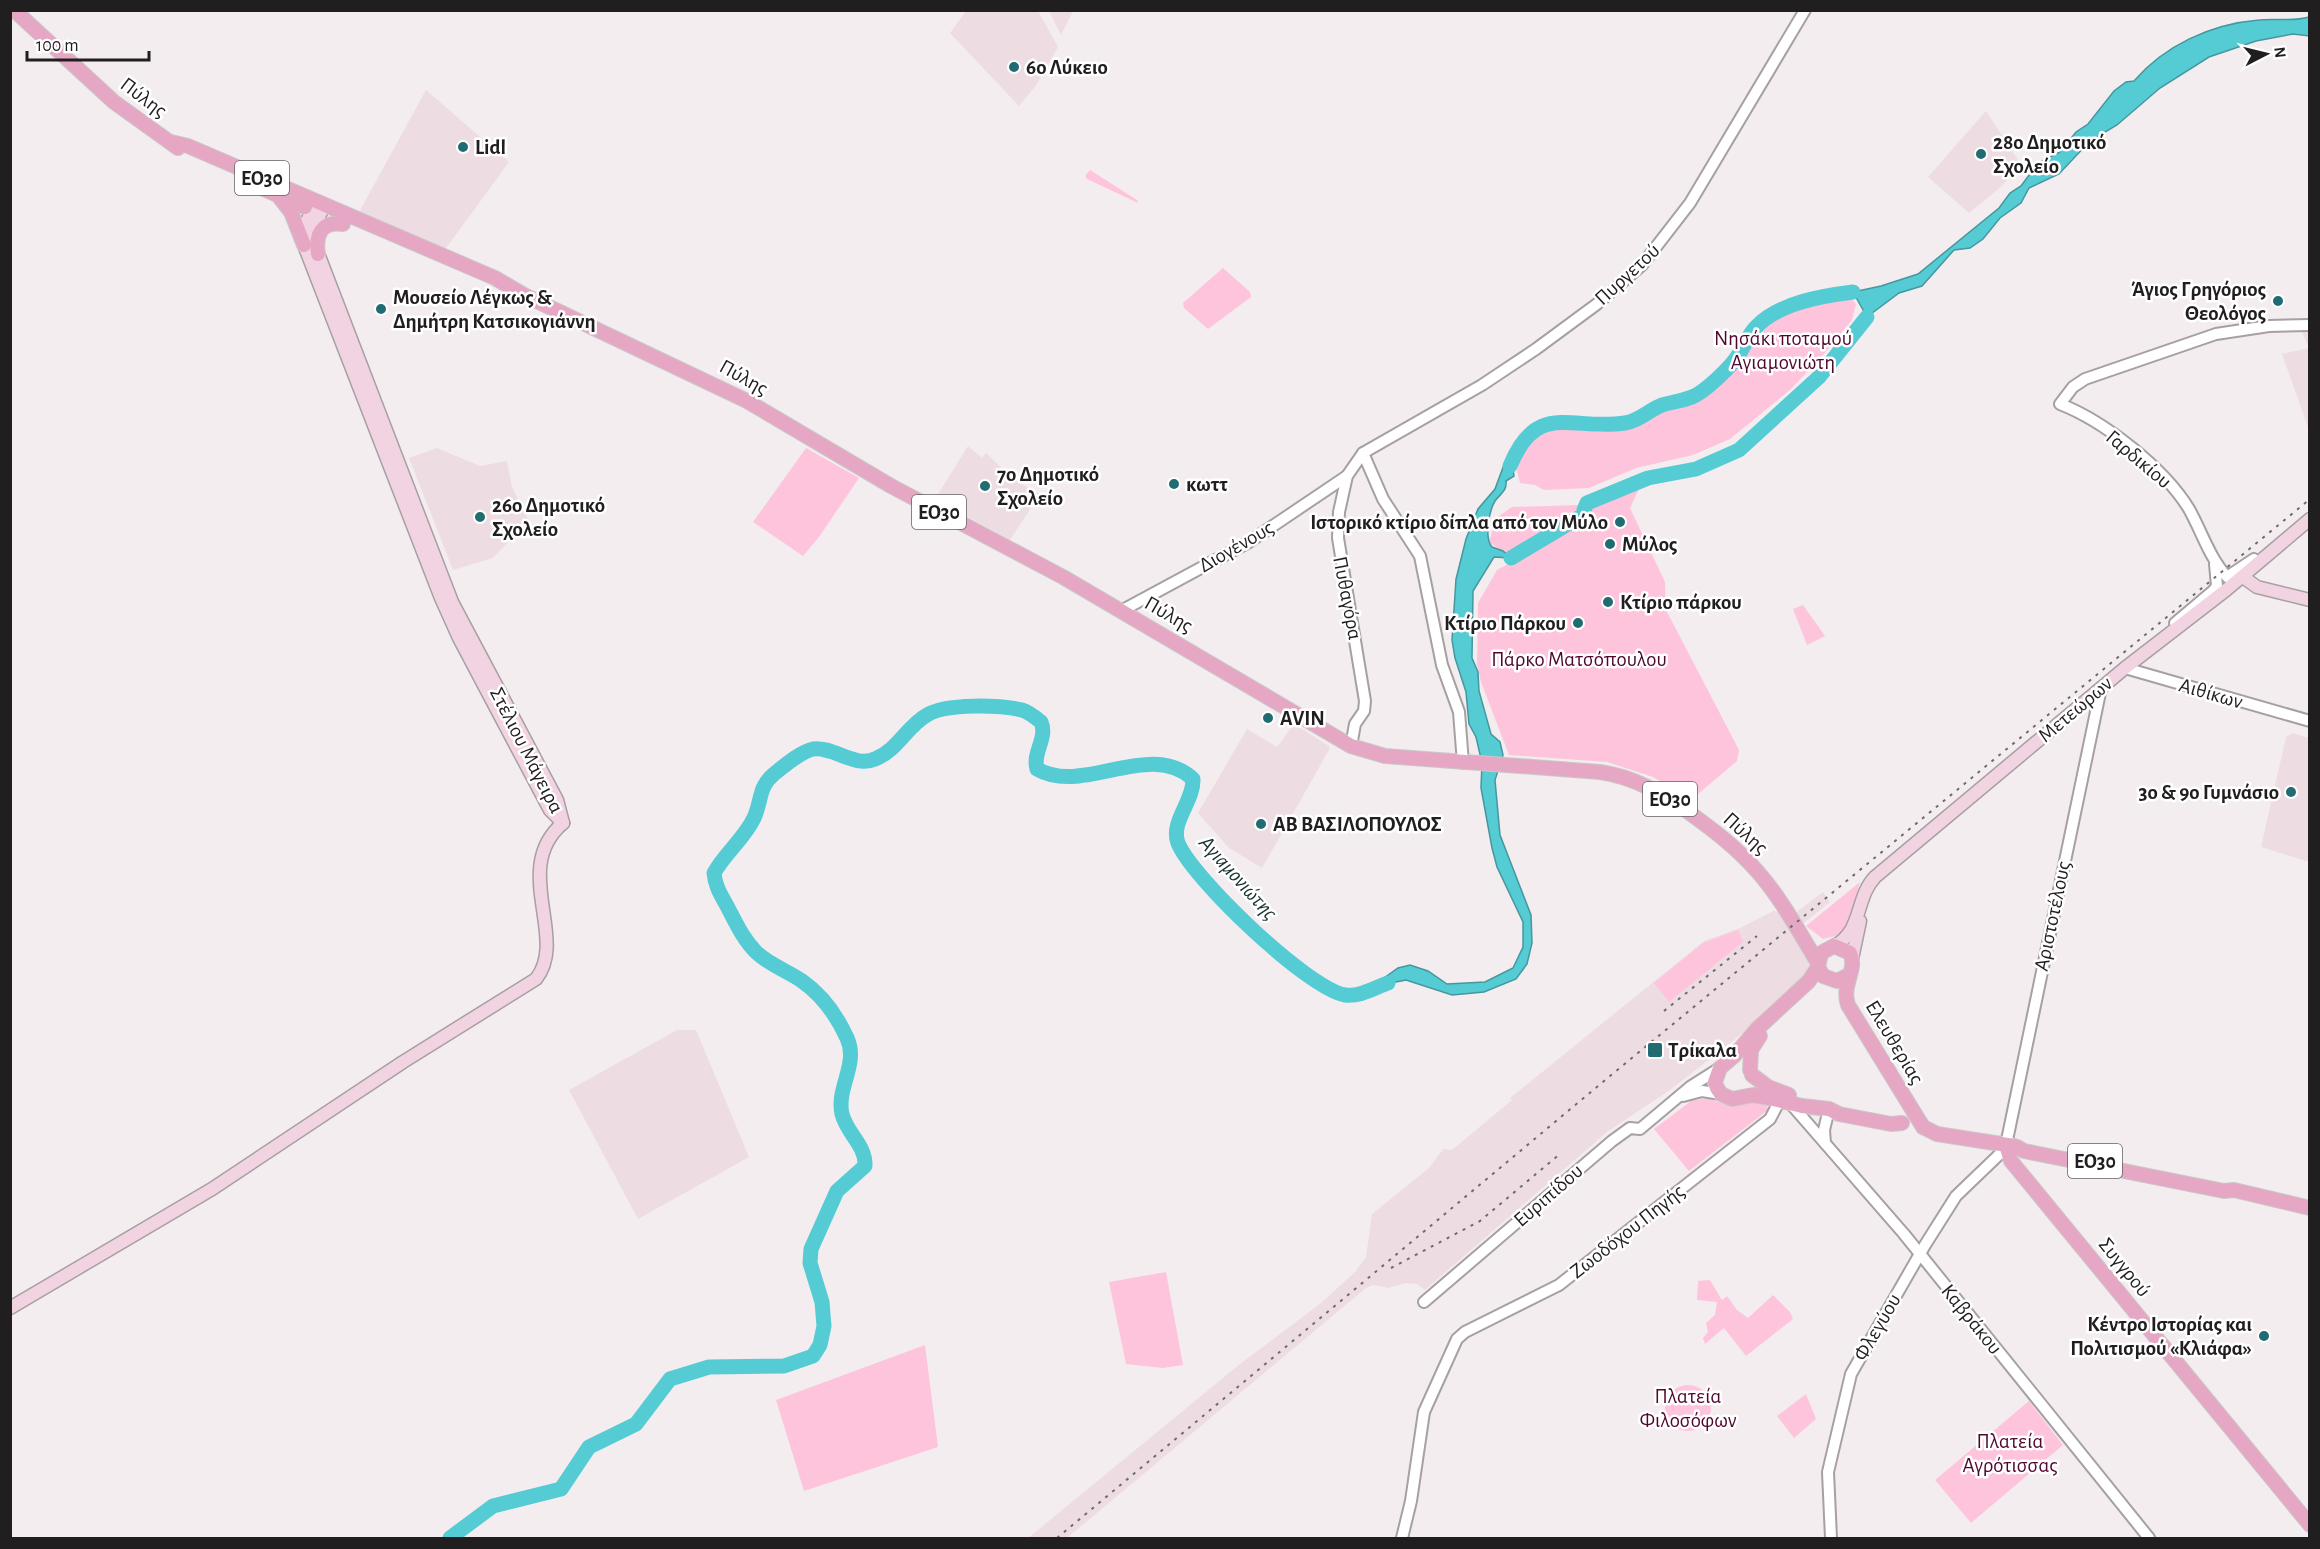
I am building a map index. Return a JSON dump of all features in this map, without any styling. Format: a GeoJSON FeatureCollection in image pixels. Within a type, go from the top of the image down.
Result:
{"type":"FeatureCollection","features":[{"type":"Feature","properties":{"kind":"main road","name":"Πύλης"},"geometry":{"type":"LineString","coordinates":[[14,10],[126,112],[194,158],[279,197],[318,208],[343,224],[508,292],[524,295]]}},
{"type":"Feature","properties":{"kind":"main road","name":"Πύλης"},"geometry":{"type":"LineString","coordinates":[[171,142],[188,146],[318,208],[495,278],[524,295],[743,399],[891,486],[1012,548],[1121,610],[1351,746],[1381,756],[1608,773],[1636,781],[1659,792],[1733,846],[1765,880],[1799,930]]}},
{"type":"Feature","properties":{"kind":"main road"},"geometry":{"type":"LineString","coordinates":[[279,197],[291,212],[304,245]]}},
{"type":"Feature","properties":{"kind":"main road"},"geometry":{"type":"LineString","coordinates":[[304,245],[304,226],[318,208]]}},
{"type":"Feature","properties":{"kind":"main road","name":"Στέλιου Μάγειρα"},"geometry":{"type":"LineString","coordinates":[[318,208],[313,235],[318,254],[452,602],[557,800],[563,824]]}},
{"type":"Feature","properties":{"kind":"main road"},"geometry":{"type":"LineString","coordinates":[[318,254],[318,238],[322,228],[329,223],[343,224]]}},
{"type":"Feature","properties":{"kind":"main road","name":"Στέλιου Μάγειρα"},"geometry":{"type":"LineString","coordinates":[[304,245],[445,608],[550,810],[563,824]]}},
{"type":"Feature","properties":{"kind":"main road","name":"Μετεώρων"},"geometry":{"type":"LineString","coordinates":[[1852,959],[1859,934],[1864,894],[1875,877],[2167,633],[2243,577],[2310,519]]}},
{"type":"Feature","properties":{"kind":"main road"},"geometry":{"type":"LineString","coordinates":[[2243,577],[2257,587],[2310,600]]}},
{"type":"Feature","properties":{"kind":"main road"},"geometry":{"type":"LineString","coordinates":[[10,1308],[212,1189],[393,1069],[536,979],[543,968],[546,955],[541,890],[542,856],[550,837],[563,824]]}},
{"type":"Feature","properties":{"kind":"main road","name":"Μετεώρων"},"geometry":{"type":"LineString","coordinates":[[1831,946],[1846,937],[1860,914]]}},
{"type":"Feature","properties":{"kind":"main road","name":"ΕΟ30"},"geometry":{"type":"LineString","coordinates":[[1799,930],[1815,942],[1845,949],[1852,959]]}},
{"type":"Feature","properties":{"kind":"main road","name":"ΕΟ30"},"geometry":{"type":"LineString","coordinates":[[1799,930],[1823,976],[1832,981]]}},
{"type":"Feature","properties":{"kind":"main road"},"geometry":{"type":"LineString","coordinates":[[1721,1094],[1715,1082],[1723,1066],[1757,1029],[1809,981],[1818,965],[1821,953],[1831,946]]}},
{"type":"Feature","properties":{"kind":"main road","name":"Ελευθερίας"},"geometry":{"type":"LineString","coordinates":[[1852,959],[1845,991],[1852,1012],[1923,1127]]}},
{"type":"Feature","properties":{"kind":"main road"},"geometry":{"type":"LineString","coordinates":[[1744,1096],[1752,1087],[1751,1050],[1762,1034],[1815,987],[1841,980],[1849,975]]}},
{"type":"Feature","properties":{"kind":"main road","name":"ΕΟ30"},"geometry":{"type":"LineString","coordinates":[[1723,1066],[1742,1063],[1768,1086],[1822,1108]]}},
{"type":"Feature","properties":{"kind":"main road","name":"ΕΟ30"},"geometry":{"type":"LineString","coordinates":[[1721,1094],[1732,1099],[1744,1096],[1822,1108],[1840,1108],[1923,1127],[1937,1134],[2006,1146],[2026,1145],[2162,1174],[2171,1180],[2224,1191],[2234,1190],[2310,1208]]}},
{"type":"Feature","properties":{"kind":"main road","name":"Συγγρού"},"geometry":{"type":"LineString","coordinates":[[2006,1146],[2011,1161],[2310,1525]]}},
{"type":"Feature","properties":{"kind":"street","name":"Πυργετού"},"geometry":{"type":"LineString","coordinates":[[1363,453],[1489,380],[1597,304],[1654,250],[1690,203],[1805,10]]}},
{"type":"Feature","properties":{"kind":"street","name":"Γαρδικίου"},"geometry":{"type":"LineString","coordinates":[[2215,564],[2190,512],[2166,479],[2108,432],[2060,404],[2073,387],[2085,379],[2203,338],[2269,326],[2310,325]]}},
{"type":"Feature","properties":{"kind":"street","name":"Πυθαγόρα"},"geometry":{"type":"LineString","coordinates":[[1351,746],[1355,724],[1364,711],[1365,701],[1338,538],[1339,512],[1347,476],[1363,453]]}},
{"type":"Feature","properties":{"kind":"street"},"geometry":{"type":"LineString","coordinates":[[1363,453],[1383,499],[1420,556],[1442,665],[1459,712],[1465,764]]}},
{"type":"Feature","properties":{"kind":"street","name":"Διογένους"},"geometry":{"type":"LineString","coordinates":[[1121,610],[1249,542],[1347,476]]}},
{"type":"Feature","properties":{"kind":"street"},"geometry":{"type":"LineString","coordinates":[[2215,564],[2226,578],[2272,545],[2289,537]]}},
{"type":"Feature","properties":{"kind":"street"},"geometry":{"type":"LineString","coordinates":[[2167,633],[2176,621],[2217,586],[2215,564]]}},
{"type":"Feature","properties":{"kind":"street","name":"Αιθίκων"},"geometry":{"type":"LineString","coordinates":[[2125,668],[2310,722]]}},
{"type":"Feature","properties":{"kind":"street","name":"Αριστοτέλους"},"geometry":{"type":"LineString","coordinates":[[2006,1146],[2101,688]]}},
{"type":"Feature","properties":{"kind":"street","name":"Ευριπίδου"},"geometry":{"type":"LineString","coordinates":[[1424,1302],[1612,1140],[1630,1128],[1640,1128],[1690,1087],[1723,1066]]}},
{"type":"Feature","properties":{"kind":"street","name":"Ευριπίδου"},"geometry":{"type":"LineString","coordinates":[[1677,1099],[1702,1091],[1721,1094]]}},
{"type":"Feature","properties":{"kind":"street","name":"Καβράκου"},"geometry":{"type":"LineString","coordinates":[[1785,1102],[1825,1143],[1920,1254],[2149,1539]]}},
{"type":"Feature","properties":{"kind":"street","name":"Ζωοδόχου Πηγής"},"geometry":{"type":"LineString","coordinates":[[1402,1539],[1411,1501],[1422,1419],[1456,1340],[1466,1332],[1559,1285],[1770,1119],[1785,1102]]}},
{"type":"Feature","properties":{"kind":"street"},"geometry":{"type":"LineString","coordinates":[[1822,1108],[1825,1143]]}},
{"type":"Feature","properties":{"kind":"street","name":"Φλεγύου"},"geometry":{"type":"LineString","coordinates":[[1831,1539],[1828,1472],[1849,1379],[1920,1254],[1960,1191],[2006,1146]]}},
{"type":"Feature","properties":{"kind":"shaded area","name":"6ο Λύκειο"},"geometry":{"type":"Polygon","coordinates":[[[966,11],[1038,11],[1058,47],[1035,87],[1019,106],[950,33],[966,11]]]}},
{"type":"Feature","properties":{"kind":"shaded area"},"geometry":{"type":"Polygon","coordinates":[[[1049,11],[1073,11],[1061,35],[1049,11]]]}},
{"type":"Feature","properties":{"kind":"shaded area"},"geometry":{"type":"Polygon","coordinates":[[[426,90],[509,162],[444,251],[358,214],[426,90]]]}},
{"type":"Feature","properties":{"kind":"shaded area","name":"28ο Δημοτικό Σχολείο"},"geometry":{"type":"Polygon","coordinates":[[[1986,111],[2022,166],[1969,213],[1928,177],[1986,111]]]}},
{"type":"Feature","properties":{"kind":"shaded area"},"geometry":{"type":"Polygon","coordinates":[[[2310,331],[2309,430],[2282,354],[2309,348],[2302,332],[2310,331]]]}},
{"type":"Feature","properties":{"kind":"shaded area","name":"7ο Δημοτικό Σχολείο"},"geometry":{"type":"Polygon","coordinates":[[[968,446],[982,458],[986,453],[1013,479],[1040,494],[1010,540],[935,499],[968,446]]]}},
{"type":"Feature","properties":{"kind":"shaded area","name":"26ο Δημοτικό Σχολείο"},"geometry":{"type":"Polygon","coordinates":[[[437,448],[480,466],[507,461],[512,487],[533,529],[516,534],[493,558],[453,570],[409,458],[437,448]]]}},
{"type":"Feature","properties":{"kind":"shaded area"},"geometry":{"type":"Polygon","coordinates":[[[1294,724],[1329,746],[1329,750],[1262,868],[1229,848],[1198,813],[1247,729],[1277,747],[1294,724]]]}},
{"type":"Feature","properties":{"kind":"shaded area","name":"3ο & 9ο Γυμνάσιο"},"geometry":{"type":"Polygon","coordinates":[[[2293,733],[2309,738],[2309,862],[2261,847],[2286,737],[2293,733]]]}},
{"type":"Feature","properties":{"kind":"shaded area"},"geometry":{"type":"Polygon","coordinates":[[[1823,892],[1830,902],[1794,931],[1813,962],[1811,969],[1780,1003],[1670,1090],[1607,1132],[1425,1290],[1417,1284],[1405,1283],[1389,1288],[1373,1285],[1366,1288],[1067,1538],[1028,1538],[1240,1364],[1321,1303],[1355,1272],[1366,1257],[1372,1214],[1429,1168],[1443,1149],[1452,1150],[1512,1100],[1510,1098],[1704,941],[1740,928],[1773,911],[1780,912],[1786,920],[1823,892]]]}},
{"type":"Feature","properties":{"kind":"shaded area"},"geometry":{"type":"Polygon","coordinates":[[[677,1030],[696,1030],[749,1157],[638,1219],[569,1090],[677,1030]]]}},
{"type":"Feature","properties":{"kind":"green space"},"geometry":{"type":"Polygon","coordinates":[[[1090,170],[1137,200],[1138,203],[1087,179],[1085,176],[1090,170]]]}},
{"type":"Feature","properties":{"kind":"green space"},"geometry":{"type":"Polygon","coordinates":[[[1223,268],[1250,292],[1251,297],[1208,329],[1184,308],[1183,303],[1223,268]]]}},
{"type":"Feature","properties":{"kind":"green space","name":"Νησάκι ποταμού Αγιαμονιώτη"},"geometry":{"type":"Polygon","coordinates":[[[1848,295],[1856,304],[1852,320],[1791,389],[1730,439],[1693,455],[1636,468],[1589,488],[1544,490],[1535,485],[1520,483],[1517,471],[1519,457],[1527,441],[1545,431],[1561,428],[1601,432],[1625,429],[1663,409],[1687,405],[1707,391],[1738,361],[1757,330],[1768,319],[1788,309],[1848,295]]]}},
{"type":"Feature","properties":{"kind":"green space"},"geometry":{"type":"Polygon","coordinates":[[[806,448],[859,478],[819,537],[803,556],[753,522],[806,448]]]}},
{"type":"Feature","properties":{"kind":"green space","name":"Πάρκο Ματσόπουλου"},"geometry":{"type":"Polygon","coordinates":[[[1642,482],[1630,508],[1665,582],[1666,610],[1739,750],[1737,761],[1691,800],[1653,777],[1607,762],[1509,755],[1481,682],[1477,664],[1478,603],[1497,570],[1581,525],[1576,514],[1642,482]]]}},
{"type":"Feature","properties":{"kind":"green space"},"geometry":{"type":"Polygon","coordinates":[[[1578,505],[1577,510],[1563,515],[1554,533],[1529,542],[1510,557],[1489,542],[1496,518],[1512,507],[1578,505]]]}},
{"type":"Feature","properties":{"kind":"green space"},"geometry":{"type":"Polygon","coordinates":[[[1803,605],[1825,636],[1807,645],[1793,609],[1803,605]]]}},
{"type":"Feature","properties":{"kind":"green space"},"geometry":{"type":"Polygon","coordinates":[[[1860,882],[1849,920],[1839,935],[1823,939],[1806,926],[1860,882]]]}},
{"type":"Feature","properties":{"kind":"green space"},"geometry":{"type":"Polygon","coordinates":[[[1738,930],[1743,942],[1669,1002],[1654,983],[1703,943],[1738,930]]]}},
{"type":"Feature","properties":{"kind":"green space"},"geometry":{"type":"Polygon","coordinates":[[[1708,1098],[1732,1104],[1767,1104],[1768,1110],[1689,1171],[1654,1129],[1691,1101],[1708,1098]]]}},
{"type":"Feature","properties":{"kind":"green space"},"geometry":{"type":"Polygon","coordinates":[[[1166,1272],[1183,1365],[1163,1368],[1126,1364],[1109,1282],[1166,1272]]]}},
{"type":"Feature","properties":{"kind":"green space"},"geometry":{"type":"Polygon","coordinates":[[[1710,1280],[1722,1300],[1727,1296],[1737,1310],[1748,1318],[1773,1295],[1790,1312],[1793,1319],[1746,1356],[1724,1328],[1705,1344],[1703,1338],[1708,1332],[1706,1323],[1715,1315],[1717,1302],[1697,1300],[1698,1281],[1710,1280]]]}},
{"type":"Feature","properties":{"kind":"green space"},"geometry":{"type":"Polygon","coordinates":[[[925,1345],[938,1447],[804,1491],[776,1400],[925,1345]]]}},
{"type":"Feature","properties":{"kind":"green space","name":"Πλατεία Φιλοσόφων"},"geometry":{"type":"Polygon","coordinates":[[[1688,1385],[1704,1392],[1711,1408],[1704,1424],[1688,1431],[1672,1424],[1665,1408],[1672,1392],[1688,1385]]]}},
{"type":"Feature","properties":{"kind":"green space"},"geometry":{"type":"Polygon","coordinates":[[[1806,1394],[1816,1419],[1794,1438],[1777,1416],[1806,1394]]]}},
{"type":"Feature","properties":{"kind":"green space","name":"Πλατεία Αγρότισσας"},"geometry":{"type":"Polygon","coordinates":[[[2029,1401],[2063,1445],[1971,1523],[1935,1480],[2029,1401]]]}},
{"type":"Feature","properties":{"kind":"water"},"geometry":{"type":"Polygon","coordinates":[[[2309,17],[2309,36],[2293,34],[2256,41],[2209,57],[2160,88],[2117,125],[2090,141],[2059,174],[2029,188],[2021,203],[2000,218],[1983,239],[1970,248],[1954,250],[1922,286],[1899,293],[1867,317],[1853,292],[1918,274],[1999,208],[2010,193],[2021,186],[2038,163],[2060,152],[2076,132],[2088,124],[2114,91],[2126,82],[2134,81],[2159,57],[2189,39],[2223,26],[2259,20],[2309,17]]]}},
{"type":"Feature","properties":{"kind":"water"},"geometry":{"type":"Polygon","coordinates":[[[1505,462],[1513,469],[1514,476],[1506,481],[1505,490],[1493,505],[1489,518],[1488,537],[1492,547],[1503,551],[1511,558],[1494,557],[1473,591],[1472,658],[1478,672],[1479,691],[1491,734],[1500,742],[1503,755],[1495,780],[1500,835],[1531,915],[1532,943],[1527,964],[1516,979],[1484,992],[1452,995],[1406,980],[1391,983],[1384,978],[1398,968],[1410,965],[1428,971],[1447,984],[1485,982],[1513,968],[1523,947],[1523,922],[1497,867],[1492,848],[1481,788],[1482,763],[1476,737],[1469,724],[1466,692],[1452,640],[1456,579],[1466,539],[1478,509],[1495,489],[1505,462]]]}},
{"type":"Feature","properties":{"kind":"waterway"},"geometry":{"type":"LineString","coordinates":[[1510,466],[1520,446],[1532,433],[1544,426],[1557,423],[1625,423],[1662,405],[1692,397],[1704,390],[1724,372],[1736,359],[1753,330],[1765,319],[1788,306],[1801,302],[1853,292]]}},
{"type":"Feature","properties":{"kind":"waterway"},"geometry":{"type":"LineString","coordinates":[[1584,510],[1587,503],[1648,478],[1696,469],[1739,450],[1819,377],[1867,317]]}},
{"type":"Feature","properties":{"kind":"waterway"},"geometry":{"type":"LineString","coordinates":[[1511,558],[1578,518]]}},
{"type":"Feature","properties":{"kind":"waterway","name":"Αγιαμονιώτης"},"geometry":{"type":"LineString","coordinates":[[450,1538],[493,1506],[561,1489],[589,1447],[636,1424],[670,1379],[709,1367],[784,1366],[813,1356],[820,1345],[824,1326],[822,1302],[810,1263],[811,1249],[837,1191],[865,1166],[863,1152],[842,1114],[842,1095],[849,1067],[850,1048],[839,1022],[816,993],[802,981],[761,957],[747,942],[719,890],[714,873],[750,826],[765,784],[774,774],[798,756],[813,749],[821,749],[859,761],[875,759],[890,750],[927,715],[947,708],[987,706],[1022,710],[1041,722],[1043,734],[1036,757],[1037,769],[1055,776],[1075,776],[1137,765],[1157,764],[1176,768],[1193,779],[1190,795],[1177,827],[1178,843],[1205,881],[1227,905],[1279,953],[1327,988],[1351,995],[1388,983]]}},
{"type":"Feature","properties":{"kind":"railway"},"geometry":{"type":"LineString","coordinates":[[1057,1538],[1610,1076],[2310,499]]}},
{"type":"Feature","properties":{"kind":"railway"},"geometry":{"type":"LineString","coordinates":[[1664,1011],[1757,936]]}},
{"type":"Feature","properties":{"kind":"railway"},"geometry":{"type":"LineString","coordinates":[[1391,1268],[1480,1221],[1561,1153]]}},
{"type":"Feature","properties":{"kind":"place","name":"6ο Λύκειο"},"geometry":{"type":"Point","coordinates":[1014,67]}},
{"type":"Feature","properties":{"kind":"place","name":"Lidl"},"geometry":{"type":"Point","coordinates":[463,147]}},
{"type":"Feature","properties":{"kind":"place","name":"28ο Δημοτικό Σχολείο"},"geometry":{"type":"Point","coordinates":[1981,154]}},
{"type":"Feature","properties":{"kind":"place","name":"Άγιος Γρηγόριος Θεολόγος"},"geometry":{"type":"Point","coordinates":[2278,301]}},
{"type":"Feature","properties":{"kind":"place","name":"Μουσείο Λέγκως & Δημήτρη Κατσικογιάννη"},"geometry":{"type":"Point","coordinates":[381,309]}},
{"type":"Feature","properties":{"kind":"place","name":"κωττ"},"geometry":{"type":"Point","coordinates":[1174,484]}},
{"type":"Feature","properties":{"kind":"place","name":"7ο Δημοτικό Σχολείο"},"geometry":{"type":"Point","coordinates":[985,486]}},
{"type":"Feature","properties":{"kind":"place","name":"26ο Δημοτικό Σχολείο"},"geometry":{"type":"Point","coordinates":[480,517]}},
{"type":"Feature","properties":{"kind":"place","name":"Ιστορικό κτίριο δίπλα από τον Μύλο"},"geometry":{"type":"Point","coordinates":[1620,522]}},
{"type":"Feature","properties":{"kind":"place","name":"Μύλος"},"geometry":{"type":"Point","coordinates":[1610,544]}},
{"type":"Feature","properties":{"kind":"place","name":"Κτίριο πάρκου"},"geometry":{"type":"Point","coordinates":[1608,602]}},
{"type":"Feature","properties":{"kind":"place","name":"Κτίριο Πάρκου"},"geometry":{"type":"Point","coordinates":[1578,623]}},
{"type":"Feature","properties":{"kind":"place","name":"AVIN"},"geometry":{"type":"Point","coordinates":[1268,718]}},
{"type":"Feature","properties":{"kind":"place","name":"3ο & 9ο Γυμνάσιο"},"geometry":{"type":"Point","coordinates":[2291,792]}},
{"type":"Feature","properties":{"kind":"place","name":"ΑΒ ΒΑΣΙΛΟΠΟΥΛΟΣ"},"geometry":{"type":"Point","coordinates":[1261,824]}},
{"type":"Feature","properties":{"kind":"place","name":"Τρίκαλα"},"geometry":{"type":"Point","coordinates":[1655,1050]}},
{"type":"Feature","properties":{"kind":"place","name":"Κέντρο Ιστορίας και Πολιτισμού «Κλιάφα»"},"geometry":{"type":"Point","coordinates":[2264,1336]}}]}
